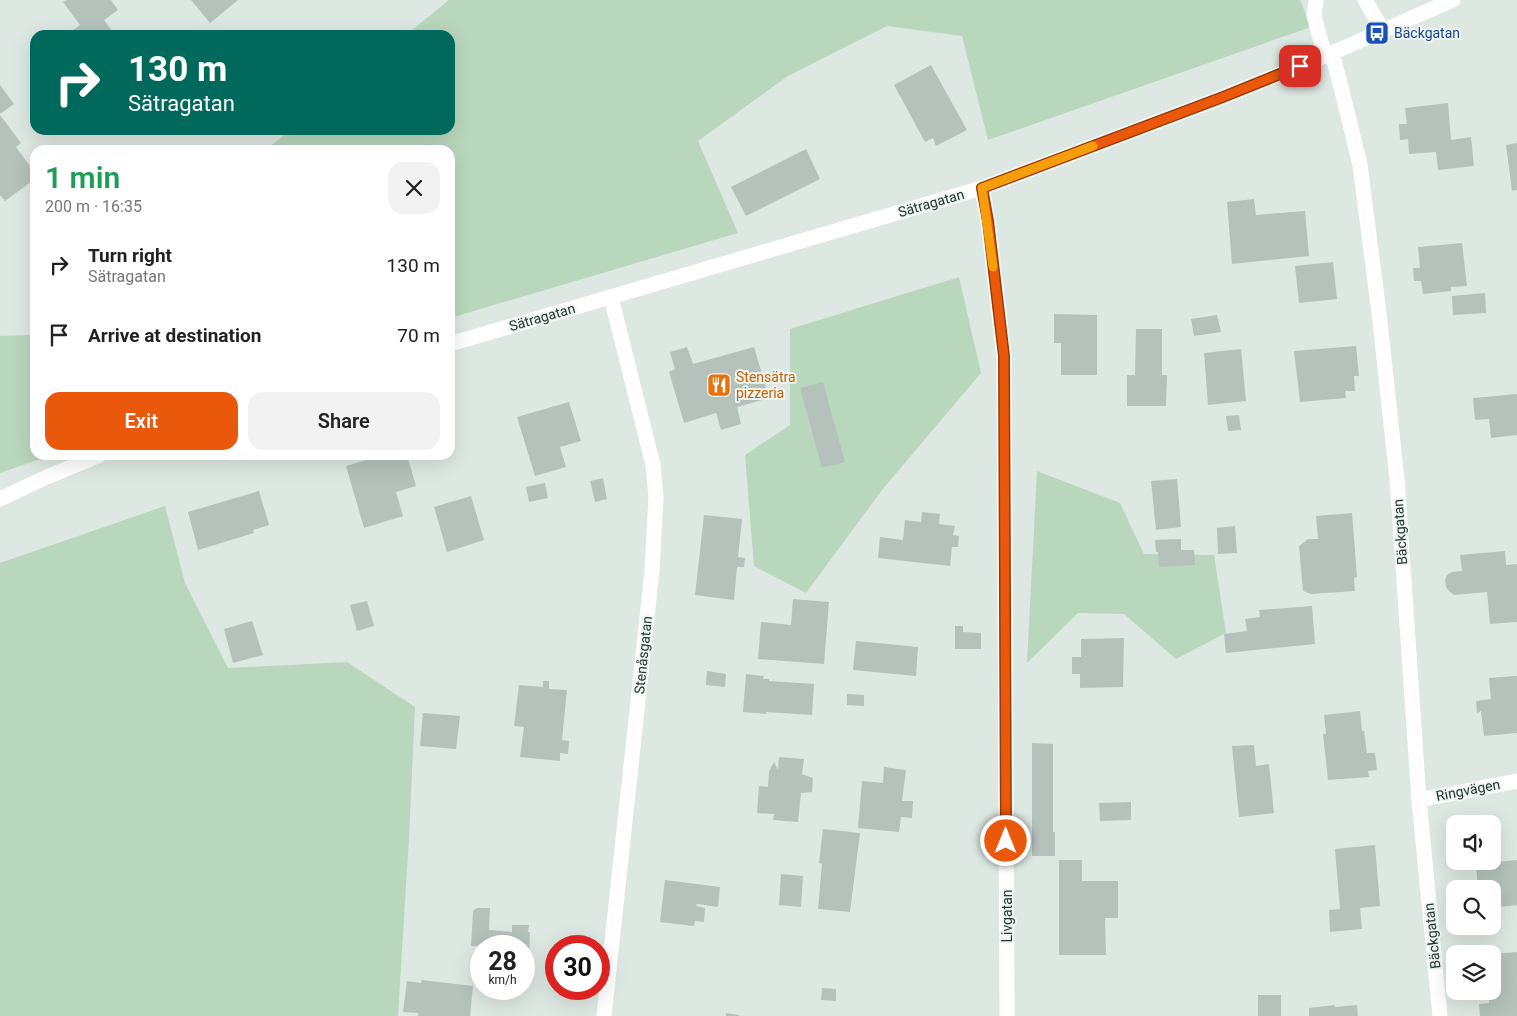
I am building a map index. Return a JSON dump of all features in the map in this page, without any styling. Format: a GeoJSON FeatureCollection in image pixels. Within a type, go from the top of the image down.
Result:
{"type":"FeatureCollection","features":[{"type":"Feature","properties":{"kind":"street","name":"Bäckgatan"},"geometry":{"type":"LineString","coordinates":[[1316,0],[1314,16],[1342,87],[1360,165],[1379,314],[1396,479],[1419,800],[1440,1016]]}},
{"type":"Feature","properties":{"kind":"street"},"geometry":{"type":"LineString","coordinates":[[1365,0],[1383,31]]}},
{"type":"Feature","properties":{"kind":"street","name":"Sätragatan"},"geometry":{"type":"LineString","coordinates":[[455,343],[982,188],[1223,97],[1453,0]]}},
{"type":"Feature","properties":{"kind":"street","name":"Livgatan"},"geometry":{"type":"LineString","coordinates":[[982,188],[988,221],[1004,356],[1007,1016]]}},
{"type":"Feature","properties":{"kind":"street","name":"Stenåsgatan"},"geometry":{"type":"LineString","coordinates":[[604,1016],[652,571],[656,497],[653,465],[611,297]]}},
{"type":"Feature","properties":{"kind":"street"},"geometry":{"type":"LineString","coordinates":[[0,499],[88,460]]}},
{"type":"Feature","properties":{"kind":"street","name":"Ringvägen"},"geometry":{"type":"LineString","coordinates":[[1419,800],[1517,781]]}},
{"type":"Feature","properties":{"kind":"green space"},"geometry":{"type":"Polygon","coordinates":[[[449,0],[1300,0],[1311,27],[988,140],[962,36],[887,26],[788,76],[698,141],[738,233],[455,317],[455,145],[272,145],[284,135],[455,135],[455,30],[412,30],[449,0]]]}},
{"type":"Feature","properties":{"kind":"green space"},"geometry":{"type":"Polygon","coordinates":[[[959,277],[981,373],[882,490],[806,593],[754,566],[745,455],[790,425],[790,329],[959,277]]]}},
{"type":"Feature","properties":{"kind":"green space"},"geometry":{"type":"Polygon","coordinates":[[[30,335],[30,460],[38,460],[0,473],[0,336],[30,335]]]}},
{"type":"Feature","properties":{"kind":"green space"},"geometry":{"type":"Polygon","coordinates":[[[1037,471],[1120,503],[1144,554],[1214,555],[1226,633],[1176,659],[1124,614],[1078,613],[1027,663],[1037,471]]]}},
{"type":"Feature","properties":{"kind":"green space"},"geometry":{"type":"Polygon","coordinates":[[[165,506],[185,583],[228,668],[347,662],[415,707],[398,1016],[0,1016],[0,563],[165,506]]]}},
{"type":"Feature","properties":{"kind":"building"},"geometry":{"type":"Polygon","coordinates":[[[67,0],[111,0],[118,10],[104,20],[111,30],[74,30],[80,25],[63,2],[67,0]]]}},
{"type":"Feature","properties":{"kind":"building"},"geometry":{"type":"Polygon","coordinates":[[[191,0],[238,0],[210,23],[191,0]]]}},
{"type":"Feature","properties":{"kind":"building"},"geometry":{"type":"Polygon","coordinates":[[[931,65],[967,130],[936,146],[933,138],[925,142],[894,85],[931,65]]]}},
{"type":"Feature","properties":{"kind":"building"},"geometry":{"type":"Polygon","coordinates":[[[0,85],[14,104],[0,114],[0,85]]]}},
{"type":"Feature","properties":{"kind":"building"},"geometry":{"type":"Polygon","coordinates":[[[1448,103],[1451,140],[1471,137],[1474,166],[1438,170],[1436,152],[1409,154],[1408,139],[1400,140],[1399,124],[1407,124],[1405,108],[1448,103]]]}},
{"type":"Feature","properties":{"kind":"building"},"geometry":{"type":"Polygon","coordinates":[[[0,115],[21,143],[16,147],[30,166],[30,183],[5,201],[0,195],[0,115]]]}},
{"type":"Feature","properties":{"kind":"building"},"geometry":{"type":"Polygon","coordinates":[[[1517,143],[1517,190],[1512,191],[1506,145],[1517,143]]]}},
{"type":"Feature","properties":{"kind":"building"},"geometry":{"type":"Polygon","coordinates":[[[806,149],[820,179],[746,216],[731,187],[806,149]]]}},
{"type":"Feature","properties":{"kind":"building"},"geometry":{"type":"Polygon","coordinates":[[[1254,199],[1256,215],[1305,211],[1309,256],[1232,264],[1227,202],[1254,199]]]}},
{"type":"Feature","properties":{"kind":"building"},"geometry":{"type":"Polygon","coordinates":[[[1462,243],[1467,286],[1451,287],[1451,291],[1423,294],[1421,281],[1414,281],[1413,268],[1420,268],[1418,247],[1462,243]]]}},
{"type":"Feature","properties":{"kind":"building"},"geometry":{"type":"Polygon","coordinates":[[[1333,262],[1337,299],[1299,303],[1295,266],[1333,262]]]}},
{"type":"Feature","properties":{"kind":"building"},"geometry":{"type":"Polygon","coordinates":[[[1485,293],[1486,313],[1453,315],[1452,296],[1485,293]]]}},
{"type":"Feature","properties":{"kind":"building"},"geometry":{"type":"Polygon","coordinates":[[[1054,314],[1097,315],[1097,375],[1061,375],[1061,343],[1054,343],[1054,314]]]}},
{"type":"Feature","properties":{"kind":"building"},"geometry":{"type":"Polygon","coordinates":[[[1217,315],[1221,332],[1194,336],[1191,319],[1217,315]]]}},
{"type":"Feature","properties":{"kind":"building"},"geometry":{"type":"Polygon","coordinates":[[[1136,329],[1162,329],[1162,375],[1167,375],[1166,406],[1127,406],[1127,375],[1135,375],[1136,329]]]}},
{"type":"Feature","properties":{"kind":"building"},"geometry":{"type":"Polygon","coordinates":[[[1356,346],[1359,376],[1354,376],[1355,391],[1345,391],[1346,398],[1300,402],[1294,351],[1356,346]]]}},
{"type":"Feature","properties":{"kind":"building","name":"Stensätra pizzeria"},"geometry":{"type":"Polygon","coordinates":[[[687,347],[693,364],[754,347],[769,398],[737,407],[741,424],[721,430],[716,413],[684,423],[669,372],[675,369],[670,352],[687,347]]]}},
{"type":"Feature","properties":{"kind":"building"},"geometry":{"type":"Polygon","coordinates":[[[1241,349],[1246,401],[1208,405],[1204,353],[1241,349]]]}},
{"type":"Feature","properties":{"kind":"building"},"geometry":{"type":"Polygon","coordinates":[[[823,382],[845,462],[822,468],[800,388],[823,382]]]}},
{"type":"Feature","properties":{"kind":"building"},"geometry":{"type":"Polygon","coordinates":[[[1517,394],[1517,435],[1491,438],[1489,419],[1475,420],[1473,398],[1517,394]]]}},
{"type":"Feature","properties":{"kind":"building"},"geometry":{"type":"Polygon","coordinates":[[[569,402],[581,441],[560,447],[566,467],[535,476],[517,417],[569,402]]]}},
{"type":"Feature","properties":{"kind":"building"},"geometry":{"type":"Polygon","coordinates":[[[1239,415],[1241,430],[1228,431],[1226,416],[1239,415]]]}},
{"type":"Feature","properties":{"kind":"building"},"geometry":{"type":"Polygon","coordinates":[[[366,460],[408,460],[416,486],[396,492],[403,516],[364,528],[346,466],[366,460]]]}},
{"type":"Feature","properties":{"kind":"building"},"geometry":{"type":"Polygon","coordinates":[[[603,478],[607,499],[595,502],[590,481],[603,478]]]}},
{"type":"Feature","properties":{"kind":"building"},"geometry":{"type":"Polygon","coordinates":[[[1177,479],[1181,527],[1156,530],[1151,481],[1177,479]]]}},
{"type":"Feature","properties":{"kind":"building"},"geometry":{"type":"Polygon","coordinates":[[[545,483],[548,498],[529,502],[526,487],[545,483]]]}},
{"type":"Feature","properties":{"kind":"building"},"geometry":{"type":"Polygon","coordinates":[[[259,491],[269,525],[253,530],[254,533],[198,550],[188,512],[259,491]]]}},
{"type":"Feature","properties":{"kind":"building"},"geometry":{"type":"Polygon","coordinates":[[[471,496],[484,540],[447,552],[434,507],[471,496]]]}},
{"type":"Feature","properties":{"kind":"building"},"geometry":{"type":"Polygon","coordinates":[[[922,512],[940,514],[939,524],[955,526],[953,535],[959,536],[958,547],[952,547],[950,566],[878,558],[880,537],[903,540],[905,520],[921,522],[922,512]]]}},
{"type":"Feature","properties":{"kind":"building"},"geometry":{"type":"Polygon","coordinates":[[[1352,513],[1357,577],[1354,578],[1355,591],[1311,594],[1303,591],[1299,546],[1308,539],[1318,539],[1316,516],[1352,513]]]}},
{"type":"Feature","properties":{"kind":"building"},"geometry":{"type":"Polygon","coordinates":[[[704,515],[742,519],[738,557],[745,558],[744,567],[737,567],[734,600],[695,595],[704,515]]]}},
{"type":"Feature","properties":{"kind":"building"},"geometry":{"type":"Polygon","coordinates":[[[1235,526],[1237,553],[1218,554],[1217,528],[1235,526]]]}},
{"type":"Feature","properties":{"kind":"building"},"geometry":{"type":"Polygon","coordinates":[[[1181,539],[1181,550],[1194,550],[1195,565],[1159,567],[1155,540],[1181,539]]]}},
{"type":"Feature","properties":{"kind":"building"},"geometry":{"type":"Polygon","coordinates":[[[1505,551],[1506,565],[1517,564],[1517,622],[1490,624],[1487,592],[1454,595],[1446,587],[1445,580],[1447,575],[1452,572],[1462,571],[1460,555],[1505,551]]]}},
{"type":"Feature","properties":{"kind":"building"},"geometry":{"type":"Polygon","coordinates":[[[793,599],[829,602],[824,664],[758,659],[761,622],[791,625],[793,599]]]}},
{"type":"Feature","properties":{"kind":"building"},"geometry":{"type":"Polygon","coordinates":[[[367,601],[374,626],[357,631],[350,605],[367,601]]]}},
{"type":"Feature","properties":{"kind":"building"},"geometry":{"type":"Polygon","coordinates":[[[1312,606],[1315,644],[1226,653],[1224,634],[1247,631],[1245,619],[1260,617],[1259,610],[1312,606]]]}},
{"type":"Feature","properties":{"kind":"building"},"geometry":{"type":"Polygon","coordinates":[[[252,621],[263,655],[233,663],[224,629],[252,621]]]}},
{"type":"Feature","properties":{"kind":"building"},"geometry":{"type":"Polygon","coordinates":[[[955,626],[963,626],[963,632],[981,633],[981,649],[955,649],[955,626]]]}},
{"type":"Feature","properties":{"kind":"building"},"geometry":{"type":"Polygon","coordinates":[[[1124,638],[1123,687],[1080,688],[1080,674],[1072,674],[1072,657],[1081,657],[1081,639],[1124,638]]]}},
{"type":"Feature","properties":{"kind":"building"},"geometry":{"type":"Polygon","coordinates":[[[856,641],[918,647],[916,676],[853,670],[856,641]]]}},
{"type":"Feature","properties":{"kind":"building"},"geometry":{"type":"Polygon","coordinates":[[[707,671],[726,674],[725,687],[706,685],[707,671]]]}},
{"type":"Feature","properties":{"kind":"building"},"geometry":{"type":"Polygon","coordinates":[[[746,674],[764,676],[763,679],[769,679],[769,681],[814,684],[812,715],[743,712],[746,674]]]}},
{"type":"Feature","properties":{"kind":"building"},"geometry":{"type":"Polygon","coordinates":[[[1517,676],[1517,733],[1484,736],[1481,711],[1477,713],[1476,701],[1491,699],[1489,678],[1517,676]]]}},
{"type":"Feature","properties":{"kind":"building"},"geometry":{"type":"Polygon","coordinates":[[[543,681],[549,681],[549,689],[567,690],[562,740],[569,741],[568,754],[560,753],[560,761],[520,757],[524,727],[514,726],[519,685],[543,687],[543,681]]]}},
{"type":"Feature","properties":{"kind":"building"},"geometry":{"type":"Polygon","coordinates":[[[847,694],[864,695],[864,706],[847,705],[847,694]]]}},
{"type":"Feature","properties":{"kind":"building"},"geometry":{"type":"Polygon","coordinates":[[[1360,711],[1367,753],[1375,753],[1377,770],[1368,771],[1369,777],[1328,780],[1323,734],[1326,734],[1324,715],[1360,711]]]}},
{"type":"Feature","properties":{"kind":"building"},"geometry":{"type":"Polygon","coordinates":[[[423,713],[460,716],[456,749],[420,746],[423,713]]]}},
{"type":"Feature","properties":{"kind":"building"},"geometry":{"type":"Polygon","coordinates":[[[1032,743],[1053,744],[1053,832],[1055,832],[1055,856],[1032,856],[1032,743]]]}},
{"type":"Feature","properties":{"kind":"building"},"geometry":{"type":"Polygon","coordinates":[[[1254,745],[1256,766],[1269,764],[1274,813],[1239,817],[1232,746],[1254,745]]]}},
{"type":"Feature","properties":{"kind":"building"},"geometry":{"type":"Polygon","coordinates":[[[779,757],[804,759],[802,774],[813,778],[812,792],[801,793],[798,822],[773,820],[774,814],[757,813],[759,786],[768,787],[769,771],[774,762],[778,770],[779,757]]]}},
{"type":"Feature","properties":{"kind":"building"},"geometry":{"type":"Polygon","coordinates":[[[884,767],[906,770],[902,801],[913,801],[912,818],[901,817],[899,832],[858,828],[862,781],[883,783],[884,767]]]}},
{"type":"Feature","properties":{"kind":"building"},"geometry":{"type":"Polygon","coordinates":[[[1131,802],[1131,820],[1100,821],[1099,803],[1131,802]]]}},
{"type":"Feature","properties":{"kind":"building"},"geometry":{"type":"Polygon","coordinates":[[[823,829],[860,833],[850,912],[818,909],[822,864],[819,863],[823,829]]]}},
{"type":"Feature","properties":{"kind":"building"},"geometry":{"type":"Polygon","coordinates":[[[1375,845],[1380,906],[1360,908],[1362,929],[1330,932],[1329,910],[1340,909],[1335,849],[1375,845]]]}},
{"type":"Feature","properties":{"kind":"building"},"geometry":{"type":"Polygon","coordinates":[[[1059,860],[1082,860],[1082,881],[1118,881],[1118,918],[1105,918],[1106,955],[1059,955],[1059,860]]]}},
{"type":"Feature","properties":{"kind":"building"},"geometry":{"type":"Polygon","coordinates":[[[1517,860],[1517,905],[1501,907],[1501,880],[1477,880],[1476,870],[1501,870],[1501,862],[1517,860]]]}},
{"type":"Feature","properties":{"kind":"building"},"geometry":{"type":"Polygon","coordinates":[[[781,874],[803,876],[801,907],[779,905],[781,874]]]}},
{"type":"Feature","properties":{"kind":"building"},"geometry":{"type":"Polygon","coordinates":[[[665,880],[720,887],[718,907],[697,904],[696,906],[705,908],[704,922],[695,921],[694,926],[660,922],[665,880]]]}},
{"type":"Feature","properties":{"kind":"building"},"geometry":{"type":"Polygon","coordinates":[[[477,908],[490,908],[489,930],[512,932],[512,925],[529,925],[528,932],[530,932],[530,935],[472,935],[473,911],[477,908]]]}},
{"type":"Feature","properties":{"kind":"building"},"geometry":{"type":"Polygon","coordinates":[[[1517,952],[1517,1016],[1480,1016],[1479,1004],[1489,1003],[1489,1000],[1501,1000],[1501,953],[1517,952]]]}},
{"type":"Feature","properties":{"kind":"building"},"geometry":{"type":"Polygon","coordinates":[[[422,980],[470,986],[470,1000],[472,1000],[470,1016],[418,1016],[418,1013],[403,1012],[407,981],[421,983],[422,980]]]}},
{"type":"Feature","properties":{"kind":"building"},"geometry":{"type":"Polygon","coordinates":[[[822,988],[836,989],[836,1001],[821,1000],[822,988]]]}},
{"type":"Feature","properties":{"kind":"building"},"geometry":{"type":"Polygon","coordinates":[[[1258,995],[1281,995],[1281,1016],[1258,1016],[1258,995]]]}},
{"type":"Feature","properties":{"kind":"building"},"geometry":{"type":"Polygon","coordinates":[[[1335,1005],[1335,1007],[1357,1005],[1358,1016],[1309,1016],[1309,1008],[1335,1005]]]}},
{"type":"Feature","properties":{"kind":"building"},"geometry":{"type":"Polygon","coordinates":[[[726,1013],[739,1015],[739,1016],[726,1016],[726,1013]]]}},
{"type":"Feature","properties":{"kind":"slow traffic"},"geometry":{"type":"LineString","coordinates":[[993,267],[982,188],[1093,146]]}},
{"type":"Feature","properties":{"kind":"place","name":"Bäckgatan"},"geometry":{"type":"Point","coordinates":[1377,33]}},
{"type":"Feature","properties":{"kind":"place","name":"Stensätra pizzeria"},"geometry":{"type":"Point","coordinates":[719,385]}},
{"type":"Feature","properties":{"kind":"route"},"geometry":{"type":"LineString","coordinates":[[1006,841],[1004,356],[988,221],[982,188],[1300,66]]}}]}
